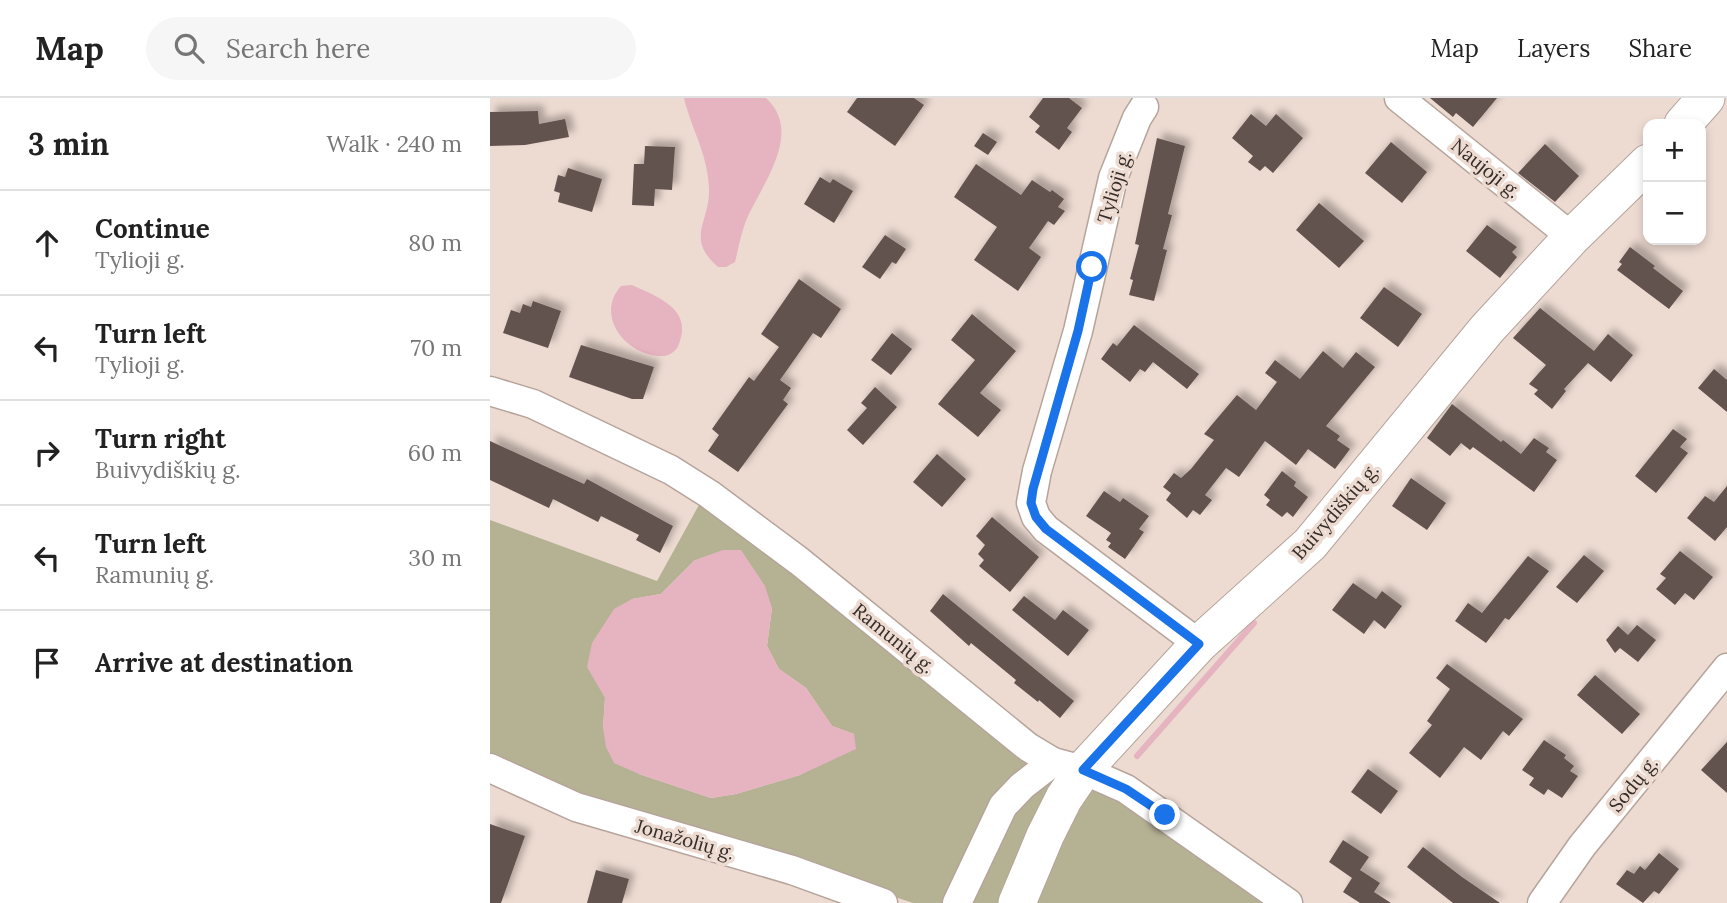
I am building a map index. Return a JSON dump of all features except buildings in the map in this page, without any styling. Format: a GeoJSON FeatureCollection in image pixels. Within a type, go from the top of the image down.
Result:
{"type":"FeatureCollection","features":[{"type":"Feature","properties":{"kind":"main road"},"geometry":{"type":"LineString","coordinates":[[1687,119],[1706,98]]}},
{"type":"Feature","properties":{"kind":"main road","name":"Buivydiškių g."},"geometry":{"type":"LineString","coordinates":[[1017,903],[1064,798],[1068,766],[1310,544],[1487,329],[1572,237],[1643,168]]}},
{"type":"Feature","properties":{"kind":"street","name":"Naujoji g."},"geometry":{"type":"LineString","coordinates":[[1399,98],[1572,237]]}},
{"type":"Feature","properties":{"kind":"street","name":"Tylioji g."},"geometry":{"type":"LineString","coordinates":[[1144,107],[1113,178],[1078,331],[1037,471],[1031,503],[1036,517],[1046,529],[1199,644]]}},
{"type":"Feature","properties":{"kind":"street","name":"Ramunių g."},"geometry":{"type":"LineString","coordinates":[[490,391],[533,404],[671,470],[709,494],[799,561],[1028,747],[1126,789],[1288,903]]}},
{"type":"Feature","properties":{"kind":"street","name":"Sodų g."},"geometry":{"type":"LineString","coordinates":[[1542,903],[1582,846],[1727,667]]}},
{"type":"Feature","properties":{"kind":"street"},"geometry":{"type":"LineString","coordinates":[[957,903],[1003,806],[1022,786],[1068,766]]}},
{"type":"Feature","properties":{"kind":"street","name":"Jonažolių g."},"geometry":{"type":"LineString","coordinates":[[490,768],[576,807],[792,870],[883,903]]}},
{"type":"Feature","properties":{"kind":"shaded area"},"geometry":{"type":"Polygon","coordinates":[[[684,98],[766,98],[776,111],[781,125],[781,140],[771,171],[747,219],[735,262],[726,267],[718,267],[703,247],[702,229],[709,199],[708,174],[684,98]]]}},
{"type":"Feature","properties":{"kind":"shaded area"},"geometry":{"type":"Polygon","coordinates":[[[632,285],[662,300],[677,313],[682,332],[678,346],[671,354],[650,355],[637,350],[618,333],[611,310],[614,298],[621,286],[632,285]]]}},
{"type":"Feature","properties":{"kind":"shaded area"},"geometry":{"type":"Polygon","coordinates":[[[700,503],[740,527],[1062,784],[1007,903],[913,903],[724,839],[579,794],[490,756],[490,520],[657,581],[700,503]],[[695,560],[661,594],[632,599],[605,698],[603,728],[639,774],[711,798],[736,794],[800,775],[854,734],[832,726],[806,688],[779,669],[767,646],[772,608],[695,560]]]}},
{"type":"Feature","properties":{"kind":"shaded area"},"geometry":{"type":"Polygon","coordinates":[[[723,550],[741,550],[765,586],[772,608],[767,646],[779,669],[806,688],[832,726],[854,734],[856,749],[800,775],[736,794],[711,798],[614,763],[606,747],[603,728],[605,698],[587,667],[592,643],[614,609],[632,599],[661,594],[695,560],[723,550]]]}},
{"type":"Feature","properties":{"kind":"shaded area"},"geometry":{"type":"Polygon","coordinates":[[[1099,786],[1272,903],[1030,903],[1078,795],[1099,786]]]}},
{"type":"Feature","properties":{"kind":"waterway"},"geometry":{"type":"LineString","coordinates":[[1137,756],[1254,623]]}},
{"type":"Feature","properties":{"kind":"route"},"geometry":{"type":"LineString","coordinates":[[1092,267],[1078,331],[1037,471],[1031,503],[1036,517],[1046,529],[1199,644],[1083,770],[1106,778],[1165,815]]}}]}
